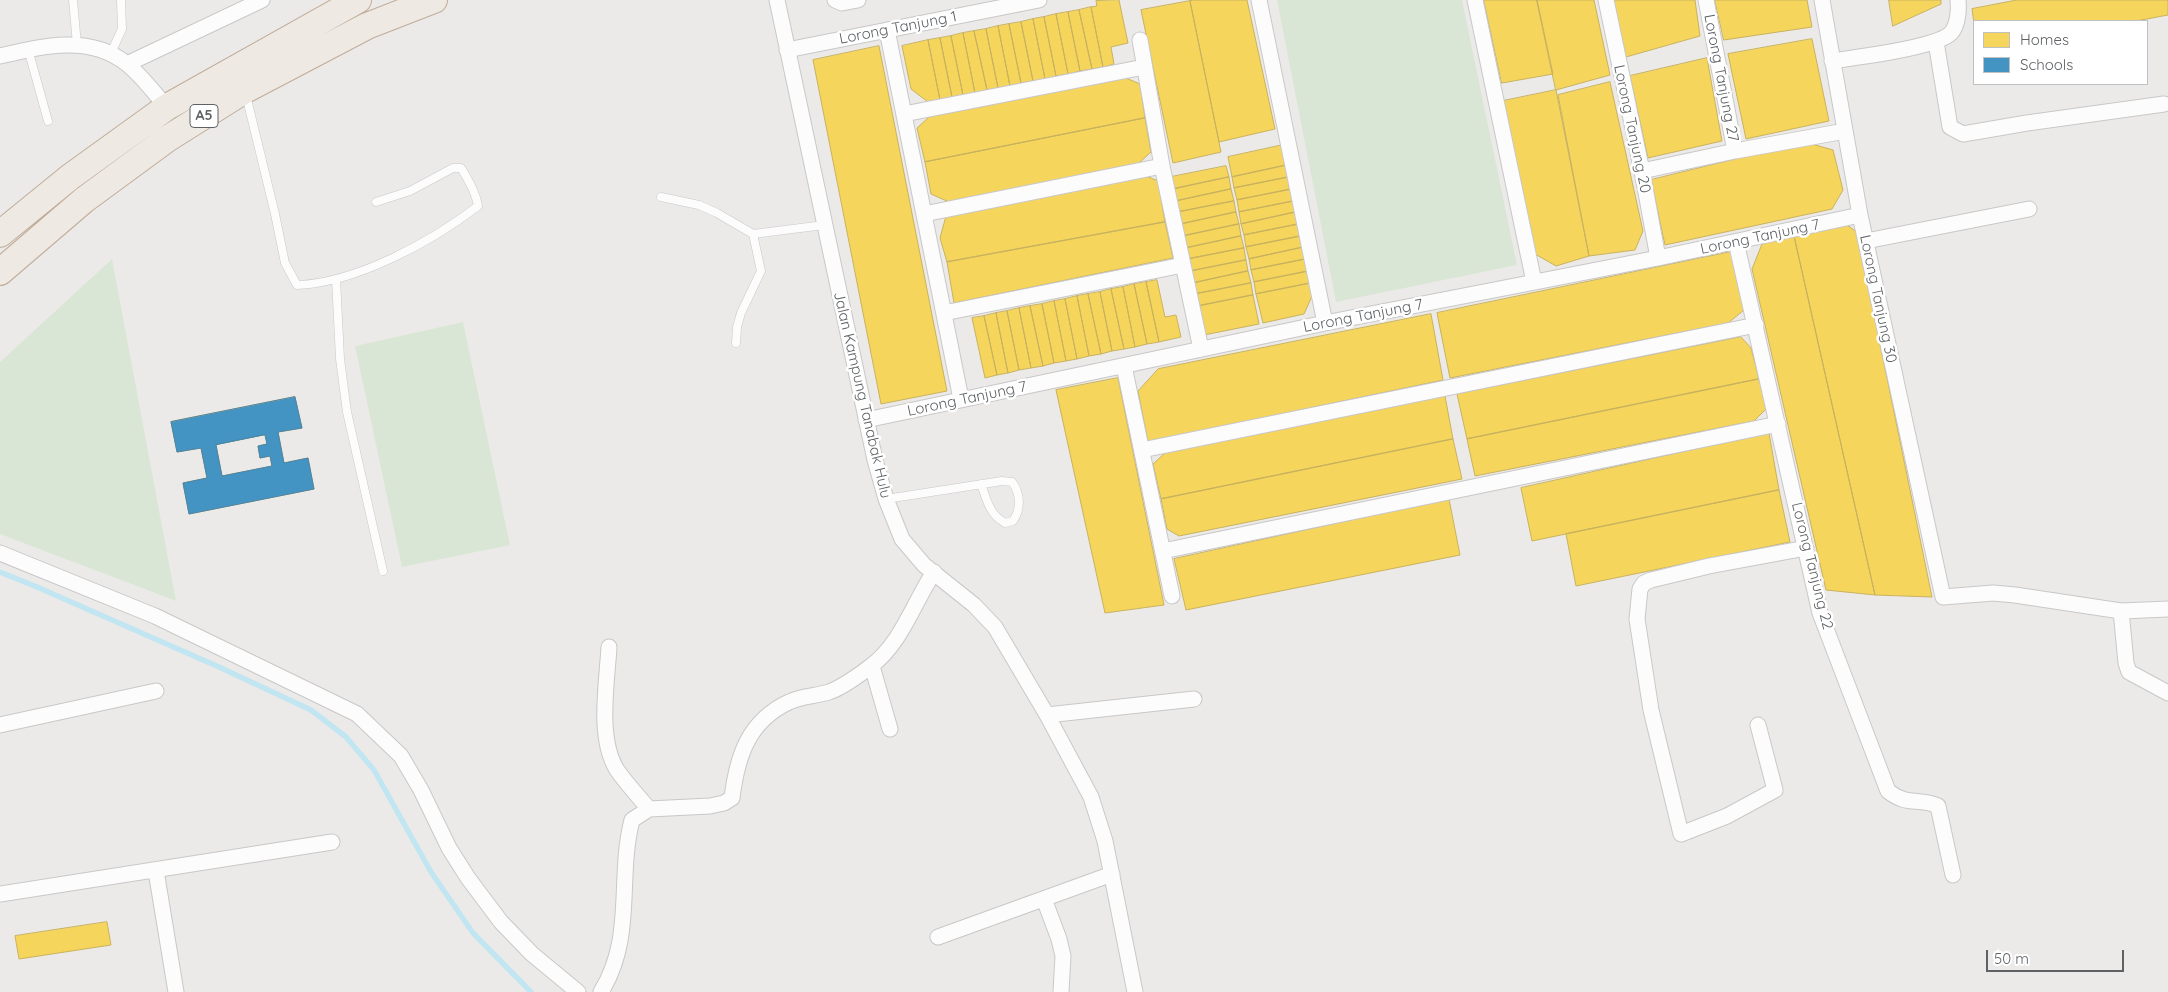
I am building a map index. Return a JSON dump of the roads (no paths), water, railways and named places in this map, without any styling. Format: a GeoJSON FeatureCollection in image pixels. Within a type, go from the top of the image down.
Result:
{"type":"FeatureCollection","features":[{"type":"Feature","properties":{"kind":"highway","name":"A5"},"geometry":{"type":"LineString","coordinates":[[0,234],[70,177],[167,107],[358,0]]}},
{"type":"Feature","properties":{"kind":"highway","name":"A5"},"geometry":{"type":"LineString","coordinates":[[0,272],[84,200],[166,140],[245,90],[367,26],[434,0]]}},
{"type":"Feature","properties":{"kind":"street"},"geometry":{"type":"LineString","coordinates":[[127,64],[262,0]]}},
{"type":"Feature","properties":{"kind":"street","name":"Jalan Kampung Tanabak Hulu"},"geometry":{"type":"LineString","coordinates":[[777,0],[866,420],[886,499],[902,539],[924,565],[974,606],[995,627],[1047,715],[1091,797],[1112,874],[1135,992]]}},
{"type":"Feature","properties":{"kind":"street"},"geometry":{"type":"LineString","coordinates":[[835,0],[842,3],[858,0]]}},
{"type":"Feature","properties":{"kind":"street","name":"Lorong Tanjung 1"},"geometry":{"type":"LineString","coordinates":[[787,50],[887,30],[1000,4],[1039,0]]}},
{"type":"Feature","properties":{"kind":"street"},"geometry":{"type":"LineString","coordinates":[[1259,0],[1325,323]]}},
{"type":"Feature","properties":{"kind":"street"},"geometry":{"type":"LineString","coordinates":[[1475,0],[1534,282]]}},
{"type":"Feature","properties":{"kind":"street","name":"Lorong Tanjung 20"},"geometry":{"type":"LineString","coordinates":[[1606,0],[1642,171],[1658,258]]}},
{"type":"Feature","properties":{"kind":"street","name":"Lorong Tanjung 27"},"geometry":{"type":"LineString","coordinates":[[1642,171],[1735,151],[1706,0]]}},
{"type":"Feature","properties":{"kind":"street","name":"Lorong Tanjung 30"},"geometry":{"type":"LineString","coordinates":[[1822,0],[1860,215],[1942,597],[1993,593],[2121,612]]}},
{"type":"Feature","properties":{"kind":"street"},"geometry":{"type":"LineString","coordinates":[[1832,61],[1936,42],[1952,32],[1958,19],[1962,1]]}},
{"type":"Feature","properties":{"kind":"street"},"geometry":{"type":"LineString","coordinates":[[887,30],[962,399]]}},
{"type":"Feature","properties":{"kind":"street"},"geometry":{"type":"LineString","coordinates":[[1140,40],[1162,166],[1201,349]]}},
{"type":"Feature","properties":{"kind":"street"},"geometry":{"type":"LineString","coordinates":[[1936,42],[1950,127],[1963,134],[2164,104]]}},
{"type":"Feature","properties":{"kind":"street"},"geometry":{"type":"LineString","coordinates":[[0,56],[28,49],[59,45],[86,46],[110,54],[127,64],[167,107]]}},
{"type":"Feature","properties":{"kind":"street"},"geometry":{"type":"LineString","coordinates":[[904,114],[1144,67]]}},
{"type":"Feature","properties":{"kind":"street"},"geometry":{"type":"LineString","coordinates":[[1735,151],[1845,131]]}},
{"type":"Feature","properties":{"kind":"street"},"geometry":{"type":"LineString","coordinates":[[924,214],[1162,166]]}},
{"type":"Feature","properties":{"kind":"street"},"geometry":{"type":"LineString","coordinates":[[1866,241],[2029,209]]}},
{"type":"Feature","properties":{"kind":"street","name":"Lorong Tanjung 7"},"geometry":{"type":"LineString","coordinates":[[866,420],[1325,323],[1658,258],[1860,215]]}},
{"type":"Feature","properties":{"kind":"street","name":"Lorong Tanjung 22"},"geometry":{"type":"LineString","coordinates":[[1736,242],[1820,610],[1888,791],[1898,799],[1930,803],[1938,806],[1953,875]]}},
{"type":"Feature","properties":{"kind":"street"},"geometry":{"type":"LineString","coordinates":[[944,313],[1183,265]]}},
{"type":"Feature","properties":{"kind":"street"},"geometry":{"type":"LineString","coordinates":[[1142,450],[1756,325]]}},
{"type":"Feature","properties":{"kind":"street"},"geometry":{"type":"LineString","coordinates":[[1124,366],[1172,596]]}},
{"type":"Feature","properties":{"kind":"street"},"geometry":{"type":"LineString","coordinates":[[1162,551],[1778,424]]}},
{"type":"Feature","properties":{"kind":"street"},"geometry":{"type":"LineString","coordinates":[[1758,725],[1775,790],[1727,816],[1681,834],[1651,710],[1637,614],[1640,589],[1644,583],[1651,580],[1709,566],[1806,548]]}},
{"type":"Feature","properties":{"kind":"street"},"geometry":{"type":"LineString","coordinates":[[0,553],[155,616],[357,714],[401,756],[421,790],[449,848],[468,878],[501,922],[532,954],[578,992]]}},
{"type":"Feature","properties":{"kind":"street"},"geometry":{"type":"LineString","coordinates":[[602,992],[608,982],[624,925],[626,852],[632,820],[649,809],[710,806],[724,803],[732,798],[744,745],[755,729],[772,712],[790,701],[831,691],[872,666],[889,648],[934,572]]}},
{"type":"Feature","properties":{"kind":"street"},"geometry":{"type":"LineString","coordinates":[[2168,609],[2121,612],[2126,663],[2129,672],[2168,693]]}},
{"type":"Feature","properties":{"kind":"street"},"geometry":{"type":"LineString","coordinates":[[609,647],[606,700],[608,748],[617,769],[649,809]]}},
{"type":"Feature","properties":{"kind":"street"},"geometry":{"type":"LineString","coordinates":[[872,666],[890,729]]}},
{"type":"Feature","properties":{"kind":"street"},"geometry":{"type":"LineString","coordinates":[[0,725],[156,691]]}},
{"type":"Feature","properties":{"kind":"street"},"geometry":{"type":"LineString","coordinates":[[1047,715],[1194,699]]}},
{"type":"Feature","properties":{"kind":"street"},"geometry":{"type":"LineString","coordinates":[[0,894],[332,842]]}},
{"type":"Feature","properties":{"kind":"street"},"geometry":{"type":"LineString","coordinates":[[156,871],[176,992]]}},
{"type":"Feature","properties":{"kind":"street"},"geometry":{"type":"LineString","coordinates":[[938,937],[1112,874]]}},
{"type":"Feature","properties":{"kind":"street"},"geometry":{"type":"LineString","coordinates":[[1044,899],[1063,956],[1061,992]]}},
{"type":"Feature","properties":{"kind":"lane"},"geometry":{"type":"LineString","coordinates":[[73,0],[77,45]]}},
{"type":"Feature","properties":{"kind":"lane"},"geometry":{"type":"LineString","coordinates":[[110,54],[122,29],[120,0]]}},
{"type":"Feature","properties":{"kind":"lane"},"geometry":{"type":"LineString","coordinates":[[28,49],[48,121]]}},
{"type":"Feature","properties":{"kind":"lane"},"geometry":{"type":"LineString","coordinates":[[245,90],[285,263],[297,285],[315,284],[336,279],[400,255],[452,225],[478,206],[477,199],[461,168],[453,168],[410,191],[376,202]]}},
{"type":"Feature","properties":{"kind":"lane"},"geometry":{"type":"LineString","coordinates":[[661,197],[699,205],[753,234],[824,225]]}},
{"type":"Feature","properties":{"kind":"lane"},"geometry":{"type":"LineString","coordinates":[[736,343],[737,327],[741,313],[761,271],[753,234]]}},
{"type":"Feature","properties":{"kind":"lane"},"geometry":{"type":"LineString","coordinates":[[336,279],[340,358],[347,412],[383,571]]}},
{"type":"Feature","properties":{"kind":"lane"},"geometry":{"type":"LineString","coordinates":[[886,499],[1002,480],[1012,482],[1017,488],[1019,498],[1018,514],[1013,521],[1005,523],[998,519],[990,509],[981,484]]}},
{"type":"Feature","properties":{"kind":"waterway"},"geometry":{"type":"LineString","coordinates":[[0,572],[219,667],[311,710],[346,737],[374,770],[431,872],[473,933],[531,992]]}}]}
